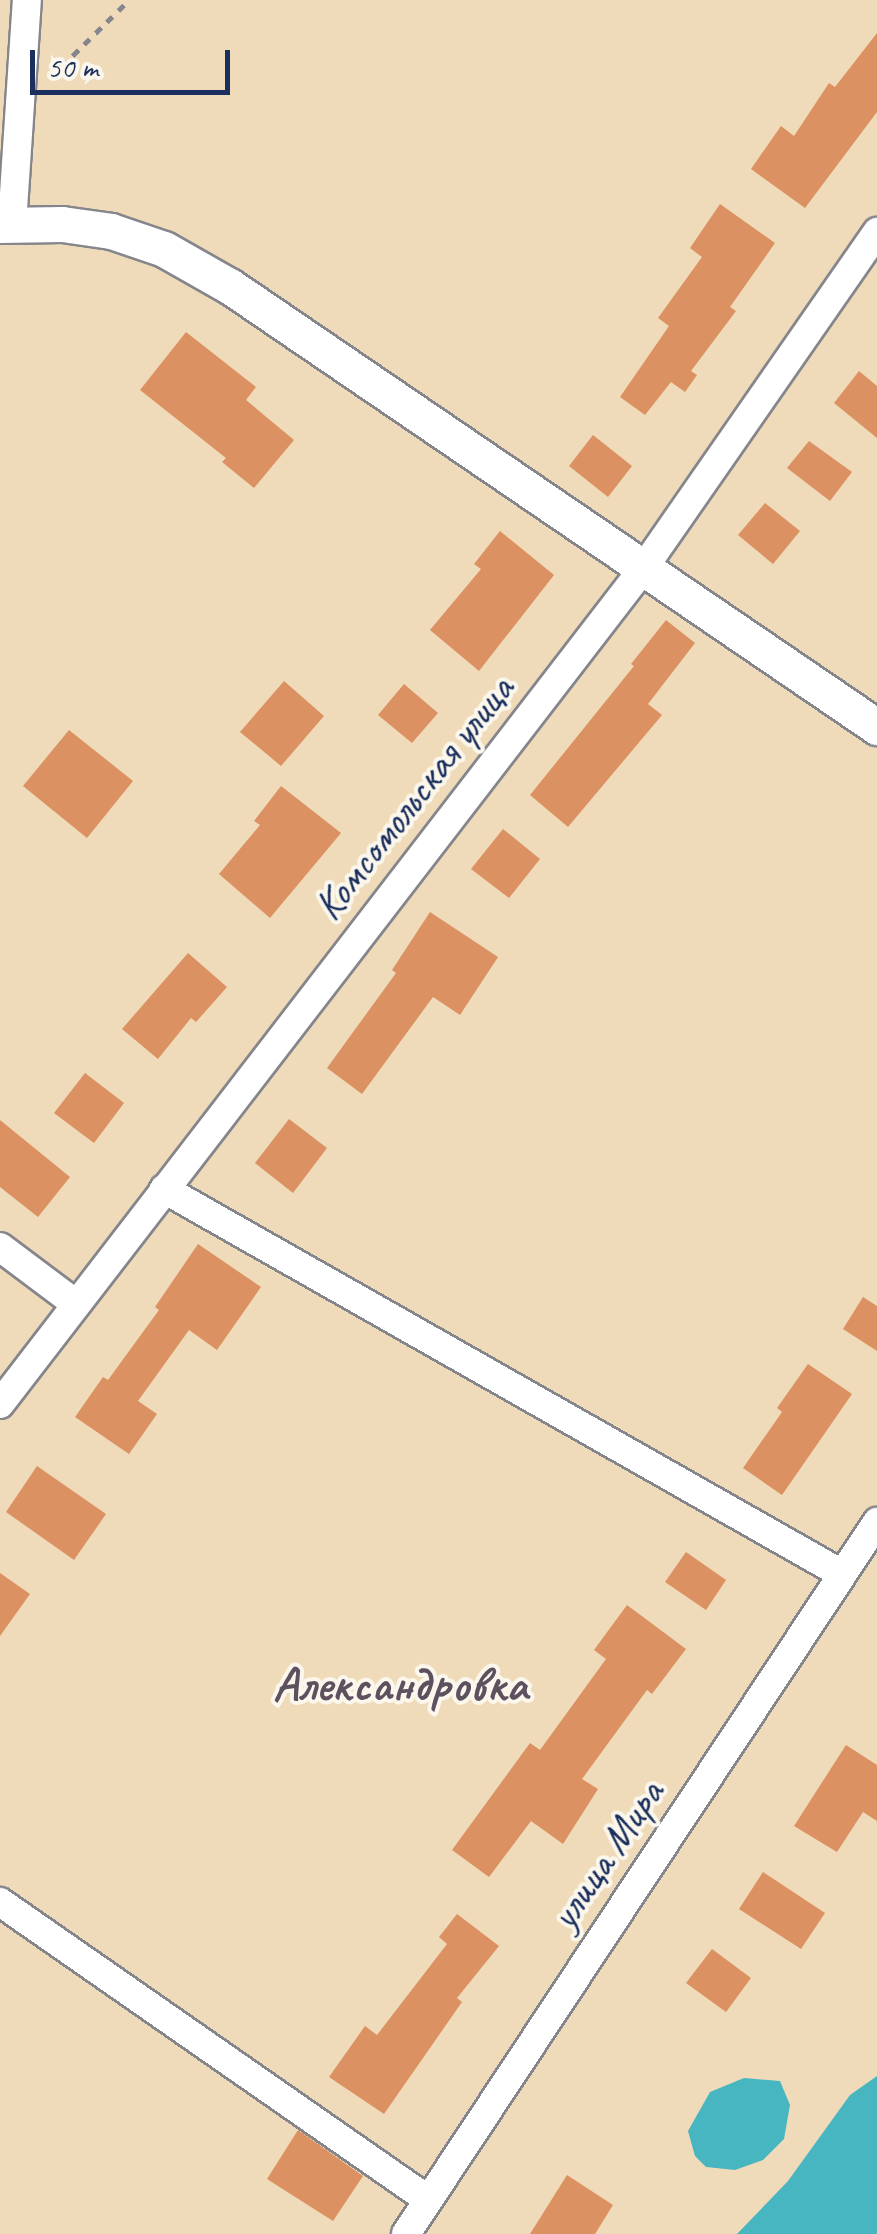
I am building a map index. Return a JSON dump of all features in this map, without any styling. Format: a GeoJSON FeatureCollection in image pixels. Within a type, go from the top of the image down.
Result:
{"type":"FeatureCollection","features":[{"type":"Feature","properties":{"kind":"main road"},"geometry":{"type":"LineString","coordinates":[[6,225],[62,224],[111,231],[164,250],[231,287],[877,727]]}},
{"type":"Feature","properties":{"kind":"street"},"geometry":{"type":"LineString","coordinates":[[6,225],[22,104],[27,0]]}},
{"type":"Feature","properties":{"kind":"street","name":"Комсомольская улица"},"geometry":{"type":"LineString","coordinates":[[0,1404],[645,566],[877,232]]}},
{"type":"Feature","properties":{"kind":"street"},"geometry":{"type":"LineString","coordinates":[[164,1188],[842,1574]]}},
{"type":"Feature","properties":{"kind":"street"},"geometry":{"type":"LineString","coordinates":[[0,1247],[76,1304]]}},
{"type":"Feature","properties":{"kind":"street","name":"улица Мира"},"geometry":{"type":"LineString","coordinates":[[406,2234],[877,1522]]}},
{"type":"Feature","properties":{"kind":"street"},"geometry":{"type":"LineString","coordinates":[[0,1902],[427,2199]]}},
{"type":"Feature","properties":{"kind":"path"},"geometry":{"type":"LineString","coordinates":[[22,104],[129,0]]}},
{"type":"Feature","properties":{"kind":"water"},"geometry":{"type":"Polygon","coordinates":[[[877,2076],[877,2234],[737,2234],[788,2181],[850,2095],[877,2076]]]}},
{"type":"Feature","properties":{"kind":"water"},"geometry":{"type":"Polygon","coordinates":[[[744,2078],[780,2081],[790,2105],[784,2139],[763,2160],[735,2170],[706,2167],[695,2156],[688,2131],[710,2092],[744,2078]]]}},
{"type":"Feature","properties":{"kind":"building"},"geometry":{"type":"Polygon","coordinates":[[[877,33],[877,112],[805,208],[751,169],[781,126],[794,136],[829,83],[835,87],[877,33]]]}},
{"type":"Feature","properties":{"kind":"building"},"geometry":{"type":"Polygon","coordinates":[[[720,204],[775,243],[730,307],[736,311],[691,371],[697,375],[685,392],[671,382],[645,415],[620,397],[669,326],[658,318],[702,257],[690,248],[720,204]]]}},
{"type":"Feature","properties":{"kind":"building"},"geometry":{"type":"Polygon","coordinates":[[[186,332],[256,387],[246,400],[294,440],[254,488],[222,462],[226,458],[140,390],[186,332]]]}},
{"type":"Feature","properties":{"kind":"building"},"geometry":{"type":"Polygon","coordinates":[[[859,371],[877,386],[877,438],[834,403],[859,371]]]}},
{"type":"Feature","properties":{"kind":"building"},"geometry":{"type":"Polygon","coordinates":[[[593,435],[632,466],[608,497],[569,466],[593,435]]]}},
{"type":"Feature","properties":{"kind":"building"},"geometry":{"type":"Polygon","coordinates":[[[809,441],[852,472],[830,501],[787,468],[809,441]]]}},
{"type":"Feature","properties":{"kind":"building"},"geometry":{"type":"Polygon","coordinates":[[[765,503],[800,531],[773,564],[738,535],[765,503]]]}},
{"type":"Feature","properties":{"kind":"building"},"geometry":{"type":"Polygon","coordinates":[[[500,531],[554,575],[479,671],[430,630],[481,569],[474,564],[500,531]]]}},
{"type":"Feature","properties":{"kind":"building"},"geometry":{"type":"Polygon","coordinates":[[[666,620],[695,643],[648,704],[662,715],[568,827],[530,795],[666,620]]]}},
{"type":"Feature","properties":{"kind":"building"},"geometry":{"type":"Polygon","coordinates":[[[284,681],[324,716],[281,766],[240,732],[284,681]]]}},
{"type":"Feature","properties":{"kind":"building"},"geometry":{"type":"Polygon","coordinates":[[[404,684],[438,713],[412,743],[378,715],[404,684]]]}},
{"type":"Feature","properties":{"kind":"building"},"geometry":{"type":"Polygon","coordinates":[[[69,730],[133,781],[87,838],[23,786],[69,730]]]}},
{"type":"Feature","properties":{"kind":"building"},"geometry":{"type":"Polygon","coordinates":[[[281,786],[341,833],[270,918],[219,874],[260,825],[254,821],[281,786]]]}},
{"type":"Feature","properties":{"kind":"building"},"geometry":{"type":"Polygon","coordinates":[[[503,829],[540,859],[509,898],[471,869],[503,829]]]}},
{"type":"Feature","properties":{"kind":"building"},"geometry":{"type":"Polygon","coordinates":[[[430,912],[498,957],[460,1015],[433,997],[362,1094],[327,1068],[396,973],[392,970],[430,912]]]}},
{"type":"Feature","properties":{"kind":"building"},"geometry":{"type":"Polygon","coordinates":[[[188,953],[227,987],[196,1022],[191,1018],[158,1059],[122,1029],[188,953]]]}},
{"type":"Feature","properties":{"kind":"building"},"geometry":{"type":"Polygon","coordinates":[[[85,1073],[124,1103],[94,1143],[54,1113],[85,1073]]]}},
{"type":"Feature","properties":{"kind":"building"},"geometry":{"type":"Polygon","coordinates":[[[289,1119],[327,1148],[293,1193],[255,1163],[289,1119]]]}},
{"type":"Feature","properties":{"kind":"building"},"geometry":{"type":"Polygon","coordinates":[[[0,1120],[70,1177],[38,1217],[0,1187],[0,1120]]]}},
{"type":"Feature","properties":{"kind":"building"},"geometry":{"type":"Polygon","coordinates":[[[198,1244],[261,1287],[217,1350],[189,1330],[138,1401],[157,1414],[129,1454],[75,1417],[103,1377],[108,1380],[159,1310],[155,1307],[198,1244]]]}},
{"type":"Feature","properties":{"kind":"building"},"geometry":{"type":"Polygon","coordinates":[[[863,1297],[877,1306],[877,1351],[843,1329],[863,1297]]]}},
{"type":"Feature","properties":{"kind":"building"},"geometry":{"type":"Polygon","coordinates":[[[808,1364],[852,1394],[782,1495],[743,1468],[782,1412],[777,1408],[808,1364]]]}},
{"type":"Feature","properties":{"kind":"building"},"geometry":{"type":"Polygon","coordinates":[[[37,1466],[106,1514],[74,1560],[6,1512],[37,1466]]]}},
{"type":"Feature","properties":{"kind":"building"},"geometry":{"type":"Polygon","coordinates":[[[686,1552],[726,1580],[706,1610],[665,1582],[686,1552]]]}},
{"type":"Feature","properties":{"kind":"building"},"geometry":{"type":"Polygon","coordinates":[[[0,1573],[30,1594],[0,1636],[0,1573]]]}},
{"type":"Feature","properties":{"kind":"building"},"geometry":{"type":"Polygon","coordinates":[[[627,1605],[686,1649],[652,1694],[647,1690],[582,1779],[598,1789],[563,1844],[531,1821],[489,1877],[452,1850],[530,1743],[540,1750],[606,1659],[594,1650],[627,1605]]]}},
{"type":"Feature","properties":{"kind":"building"},"geometry":{"type":"Polygon","coordinates":[[[846,1745],[877,1765],[877,1821],[863,1812],[837,1852],[794,1826],[846,1745]]]}},
{"type":"Feature","properties":{"kind":"building"},"geometry":{"type":"Polygon","coordinates":[[[763,1872],[825,1913],[801,1949],[739,1909],[763,1872]]]}},
{"type":"Feature","properties":{"kind":"building"},"geometry":{"type":"Polygon","coordinates":[[[457,1914],[499,1946],[457,1998],[462,2002],[384,2114],[329,2077],[365,2026],[377,2035],[447,1944],[439,1937],[457,1914]]]}},
{"type":"Feature","properties":{"kind":"building"},"geometry":{"type":"Polygon","coordinates":[[[712,1949],[751,1978],[726,2012],[686,1983],[712,1949]]]}},
{"type":"Feature","properties":{"kind":"building"},"geometry":{"type":"Polygon","coordinates":[[[298,2130],[363,2176],[333,2221],[267,2179],[298,2130]]]}},
{"type":"Feature","properties":{"kind":"building"},"geometry":{"type":"Polygon","coordinates":[[[567,2175],[613,2205],[595,2234],[530,2234],[567,2175]]]}},
{"type":"Feature","properties":{"kind":"district","name":"Александровка"},"geometry":{"type":"Point","coordinates":[400,1685]}}]}
